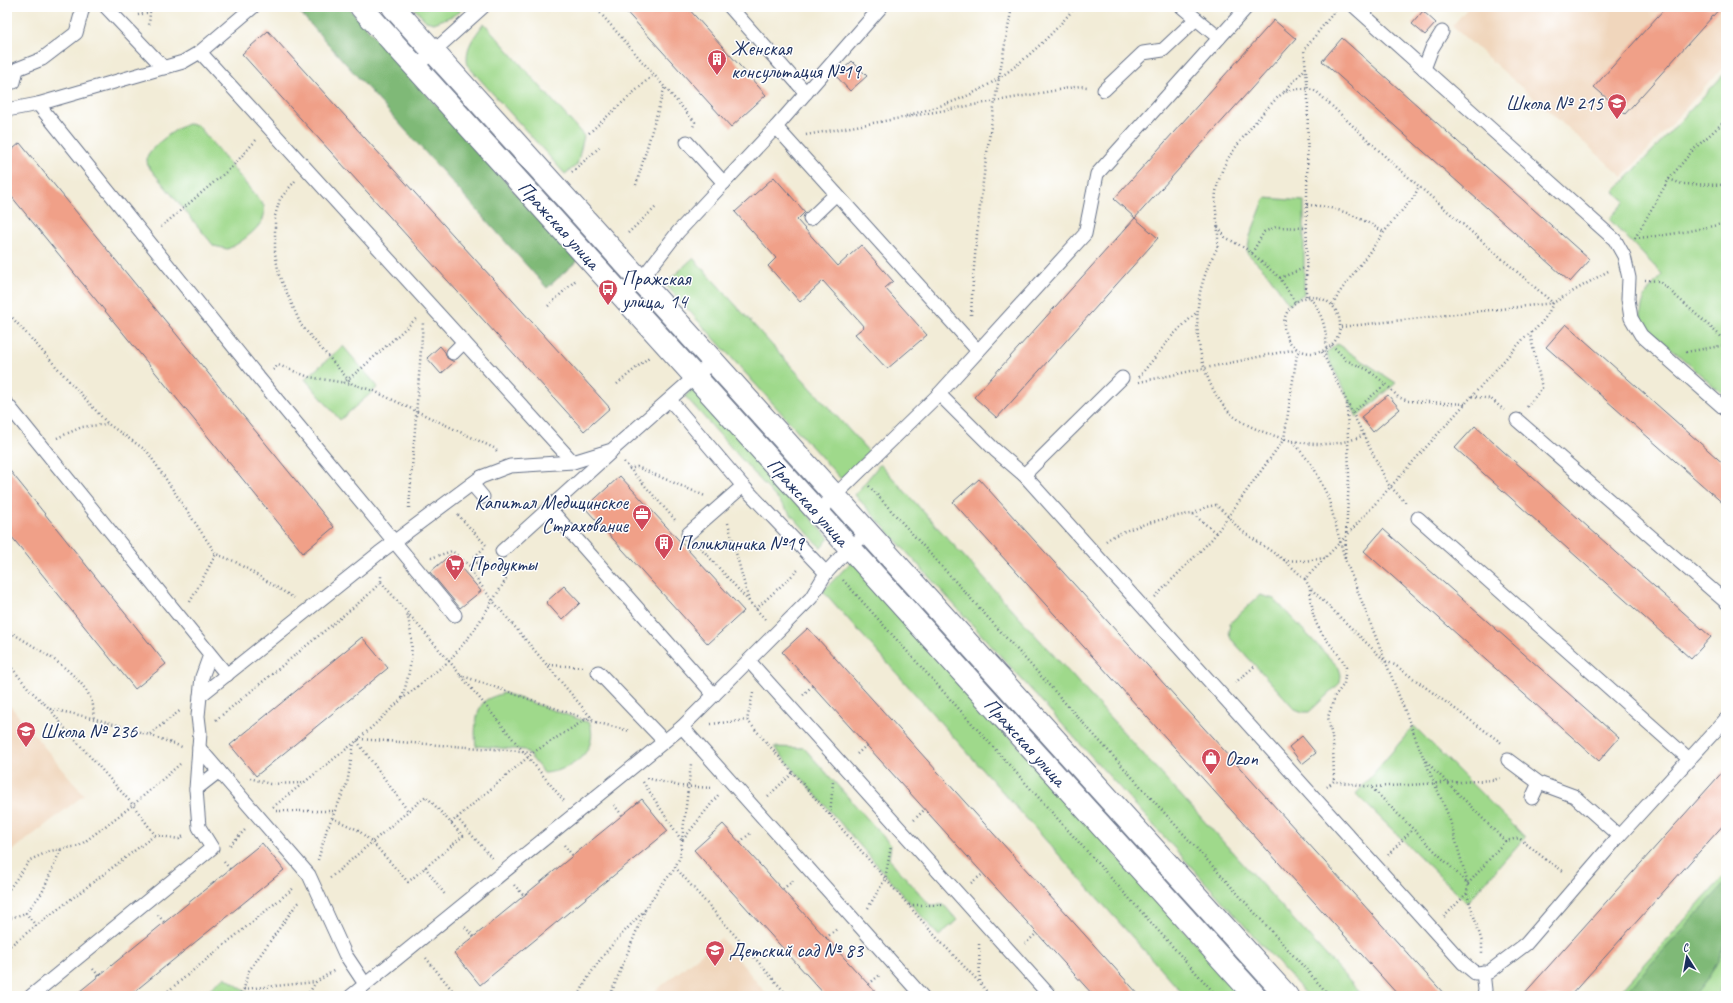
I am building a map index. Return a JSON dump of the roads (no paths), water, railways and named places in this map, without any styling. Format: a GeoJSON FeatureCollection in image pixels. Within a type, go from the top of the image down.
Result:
{"type":"FeatureCollection","features":[{"type":"Feature","properties":{"kind":"street","name":"Пражская улица"},"geometry":{"type":"LineString","coordinates":[[361,7],[1255,996]]}},
{"type":"Feature","properties":{"kind":"street","name":"Пражская улица"},"geometry":{"type":"LineString","coordinates":[[393,7],[1286,996]]}},
{"type":"Feature","properties":{"kind":"lane"},"geometry":{"type":"LineString","coordinates":[[14,82],[17,69],[42,59],[76,33],[83,7]]}},
{"type":"Feature","properties":{"kind":"lane"},"geometry":{"type":"LineString","coordinates":[[106,7],[164,68]]}},
{"type":"Feature","properties":{"kind":"lane"},"geometry":{"type":"LineString","coordinates":[[7,110],[38,104],[183,62],[200,52],[253,7]]}},
{"type":"Feature","properties":{"kind":"lane"},"geometry":{"type":"LineString","coordinates":[[416,67],[483,7]]}},
{"type":"Feature","properties":{"kind":"lane"},"geometry":{"type":"LineString","coordinates":[[730,7],[806,93]]}},
{"type":"Feature","properties":{"kind":"lane"},"geometry":{"type":"LineString","coordinates":[[622,296],[640,280],[678,232],[776,127],[881,7]]}},
{"type":"Feature","properties":{"kind":"lane"},"geometry":{"type":"LineString","coordinates":[[1182,7],[1219,38]]}},
{"type":"Feature","properties":{"kind":"lane"},"geometry":{"type":"LineString","coordinates":[[817,513],[939,394],[1085,234],[1097,174],[1247,7]]}},
{"type":"Feature","properties":{"kind":"lane"},"geometry":{"type":"LineString","coordinates":[[1355,7],[1615,240],[1624,256],[1629,278],[1628,299],[1631,318],[1641,335],[1726,410]]}},
{"type":"Feature","properties":{"kind":"lane"},"geometry":{"type":"LineString","coordinates":[[1099,90],[1143,53],[1164,50],[1196,19]]}},
{"type":"Feature","properties":{"kind":"lane"},"geometry":{"type":"LineString","coordinates":[[1424,69],[1432,48],[1442,32]]}},
{"type":"Feature","properties":{"kind":"lane"},"geometry":{"type":"LineString","coordinates":[[200,52],[307,169],[427,309],[464,342],[573,462]]}},
{"type":"Feature","properties":{"kind":"lane"},"geometry":{"type":"LineString","coordinates":[[38,104],[260,380],[408,556],[455,615]]}},
{"type":"Feature","properties":{"kind":"lane"},"geometry":{"type":"LineString","coordinates":[[776,127],[978,351]]}},
{"type":"Feature","properties":{"kind":"lane"},"geometry":{"type":"LineString","coordinates":[[687,142],[724,184]]}},
{"type":"Feature","properties":{"kind":"lane"},"geometry":{"type":"LineString","coordinates":[[810,219],[836,194]]}},
{"type":"Feature","properties":{"kind":"lane"},"geometry":{"type":"LineString","coordinates":[[453,353],[464,342]]}},
{"type":"Feature","properties":{"kind":"lane"},"geometry":{"type":"LineString","coordinates":[[502,551],[550,509],[612,450],[713,361]]}},
{"type":"Feature","properties":{"kind":"lane"},"geometry":{"type":"LineString","coordinates":[[1024,475],[1122,378]]}},
{"type":"Feature","properties":{"kind":"lane"},"geometry":{"type":"LineString","coordinates":[[939,394],[994,450],[1024,475],[1432,929],[1463,963],[1476,973],[1489,972],[1526,944],[1619,836],[1726,719]]}},
{"type":"Feature","properties":{"kind":"lane"},"geometry":{"type":"LineString","coordinates":[[670,400],[743,486],[811,557],[832,574]]}},
{"type":"Feature","properties":{"kind":"lane"},"geometry":{"type":"LineString","coordinates":[[7,404],[226,675]]}},
{"type":"Feature","properties":{"kind":"lane"},"geometry":{"type":"LineString","coordinates":[[1513,417],[1726,602]]}},
{"type":"Feature","properties":{"kind":"lane"},"geometry":{"type":"LineString","coordinates":[[200,696],[379,553],[396,542],[472,484],[491,472],[510,466],[573,462],[612,450]]}},
{"type":"Feature","properties":{"kind":"lane"},"geometry":{"type":"LineString","coordinates":[[472,484],[483,497]]}},
{"type":"Feature","properties":{"kind":"lane"},"geometry":{"type":"LineString","coordinates":[[688,534],[743,486]]}},
{"type":"Feature","properties":{"kind":"lane"},"geometry":{"type":"LineString","coordinates":[[550,509],[714,695]]}},
{"type":"Feature","properties":{"kind":"lane"},"geometry":{"type":"LineString","coordinates":[[1418,518],[1689,759]]}},
{"type":"Feature","properties":{"kind":"lane"},"geometry":{"type":"LineString","coordinates":[[350,996],[575,813],[633,774],[664,741],[682,727],[812,598],[832,574],[849,548],[868,533]]}},
{"type":"Feature","properties":{"kind":"lane"},"geometry":{"type":"LineString","coordinates":[[32,996],[212,848],[199,827],[196,790],[200,733],[198,716],[200,696],[202,677],[210,655]]}},
{"type":"Feature","properties":{"kind":"lane"},"geometry":{"type":"LineString","coordinates":[[749,661],[1050,996]]}},
{"type":"Feature","properties":{"kind":"lane"},"geometry":{"type":"LineString","coordinates":[[598,672],[664,741]]}},
{"type":"Feature","properties":{"kind":"lane"},"geometry":{"type":"LineString","coordinates":[[682,727],[697,744],[725,783],[754,808],[922,996]]}},
{"type":"Feature","properties":{"kind":"lane"},"geometry":{"type":"LineString","coordinates":[[199,748],[309,875],[350,961],[365,984]]}},
{"type":"Feature","properties":{"kind":"lane"},"geometry":{"type":"LineString","coordinates":[[1508,760],[1539,783],[1574,796],[1619,836]]}},
{"type":"Feature","properties":{"kind":"lane"},"geometry":{"type":"LineString","coordinates":[[196,790],[219,771]]}},
{"type":"Feature","properties":{"kind":"lane"},"geometry":{"type":"LineString","coordinates":[[1532,798],[1539,783]]}},
{"type":"Feature","properties":{"kind":"lane"},"geometry":{"type":"LineString","coordinates":[[1483,972],[1485,990],[1484,996]]}},
{"type":"Feature","properties":{"kind":"place","name":"Женская консультация №19"},"geometry":{"type":"Point","coordinates":[717,76]}},
{"type":"Feature","properties":{"kind":"place","name":"Школа № 215"},"geometry":{"type":"Point","coordinates":[1617,120]}},
{"type":"Feature","properties":{"kind":"place","name":"Пражская улица, 14"},"geometry":{"type":"Point","coordinates":[608,306]}},
{"type":"Feature","properties":{"kind":"place","name":"Капитал Медицинское Страхование"},"geometry":{"type":"Point","coordinates":[642,531]}},
{"type":"Feature","properties":{"kind":"place","name":"Поликлиника №19"},"geometry":{"type":"Point","coordinates":[664,560]}},
{"type":"Feature","properties":{"kind":"place","name":"Продукты"},"geometry":{"type":"Point","coordinates":[455,581]}},
{"type":"Feature","properties":{"kind":"place","name":"Школа № 236"},"geometry":{"type":"Point","coordinates":[26,748]}},
{"type":"Feature","properties":{"kind":"place","name":"Ozon"},"geometry":{"type":"Point","coordinates":[1211,775]}},
{"type":"Feature","properties":{"kind":"place","name":"Детский сад № 83"},"geometry":{"type":"Point","coordinates":[715,967]}}]}
